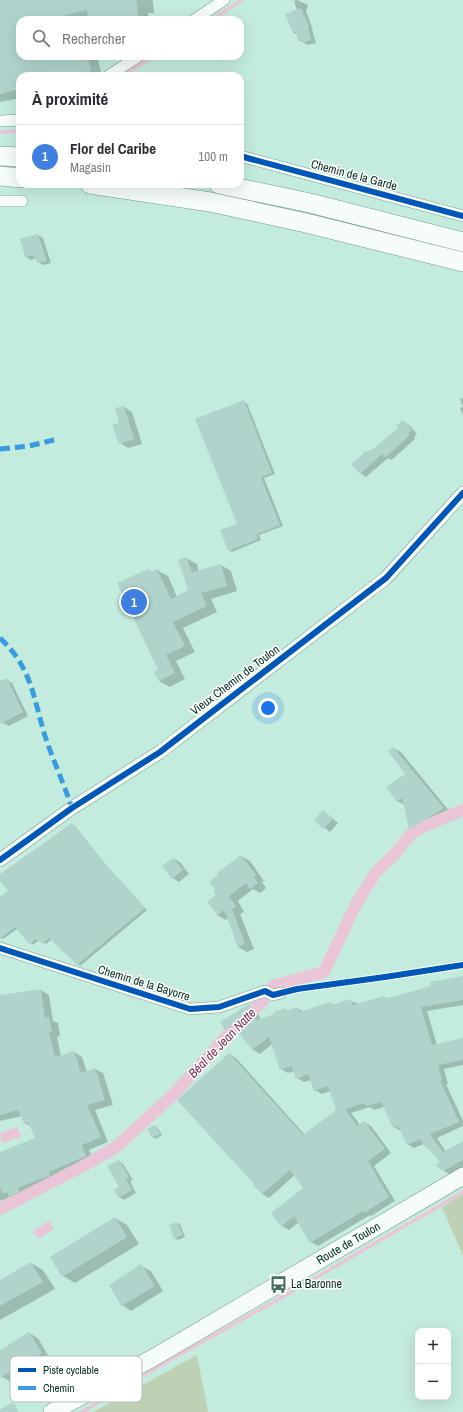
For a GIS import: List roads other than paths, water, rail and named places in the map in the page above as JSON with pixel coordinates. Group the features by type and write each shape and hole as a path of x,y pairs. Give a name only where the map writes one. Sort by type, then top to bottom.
{"highway":[{"path":"0,156 16,157"},
{"path":"0,176 16,178"},
{"path":"116,188 224,205 306,222 463,262"},
{"path":"238,188 310,203 463,242"}],"main road":[{"name":"Route de Toulon","path":"142,1364 463,1176"},
{"name":"Route de Toulon","path":"142,1365 151,1359"},
{"name":"Route de Toulon","path":"52,1412 71,1402"},
{"name":"Route de Toulon","path":"70,1412 85,1402"}],"street":[{"path":"200,16 224,0"},
{"path":"114,72 133,60"},
{"path":"0,121 16,120"},
{"name":"Chemin de la Garde","path":"244,157 463,216"},
{"path":"0,201 22,201"},
{"name":"Vieux Chemin de Toulon","path":"0,860 72,808 160,752 386,578 463,493"},
{"name":"Chemin de la Bayorre","path":"0,948 190,1009 219,1007 265,991 273,993"}],"waterway":[{"path":"217,16 242,0"},
{"path":"128,72 148,60"},
{"path":"0,132 16,131"},
{"name":"Béal de Jean Natte","path":"0,1209 85,1165 116,1147 173,1095 234,1028 263,1001 273,986 324,972 355,906 376,872 393,856 412,833 463,810"},
{"path":"305,1284 463,1192"},
{"path":"142,1376 293,1291"},
{"path":"82,1412 99,1402"}],"place":[{"name":"Flor del Caribe","path":"134,602"},
{"name":"La Baronne","path":"278,1284"}]}
